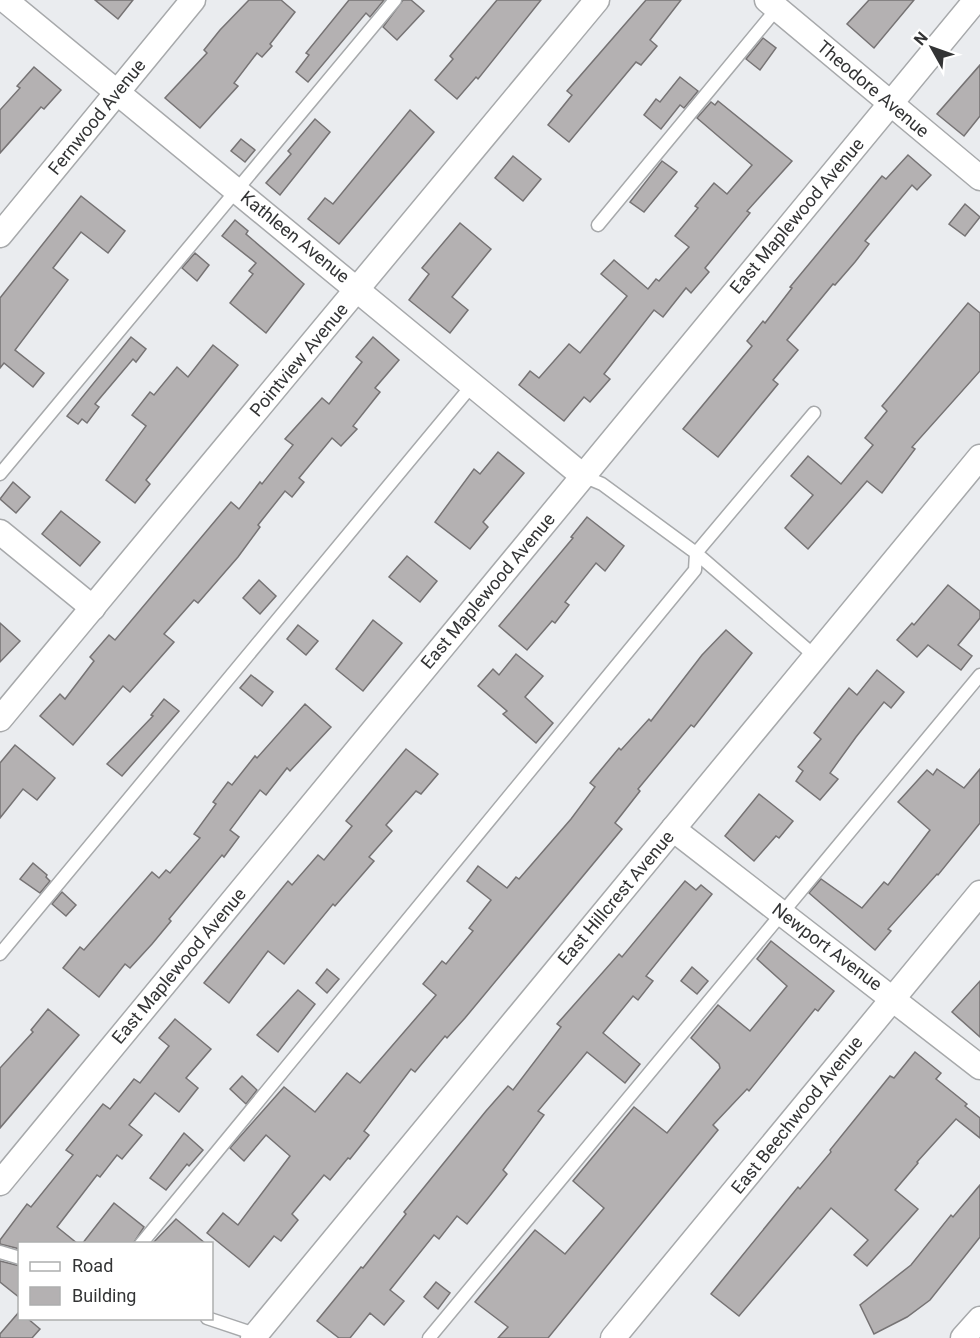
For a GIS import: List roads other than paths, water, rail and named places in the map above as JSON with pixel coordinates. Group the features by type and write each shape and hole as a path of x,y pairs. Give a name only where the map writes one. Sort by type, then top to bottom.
{"street":[{"name":"Kathleen Avenue","path":"5,0 359,289 583,476"},
{"name":"Fernwood Avenue","path":"0,235 193,0"},
{"name":"Pointview Avenue","path":"0,719 597,0"},
{"name":"East Maplewood Avenue","path":"0,1183 976,0"},
{"name":"Theodore Avenue","path":"776,3 890,104 980,178"},
{"name":"East Hillcrest Avenue","path":"259,1337 673,829 980,458"},
{"path":"0,531 93,608"},
{"name":"Newport Avenue","path":"673,829 980,1067"},
{"name":"East Beechwood Avenue","path":"613,1338 980,893"},
{"path":"963,1338 980,1319"}],"lane":[{"path":"0,474 395,0"},
{"path":"598,225 776,3"},
{"path":"0,954 473,384"},
{"path":"143,1242 695,570 696,554 814,413"},
{"path":"583,476 602,484 696,554 816,657"},
{"path":"429,1338 980,675"},
{"path":"0,1252 18,1257"},
{"path":"212,1320 259,1337"}]}
